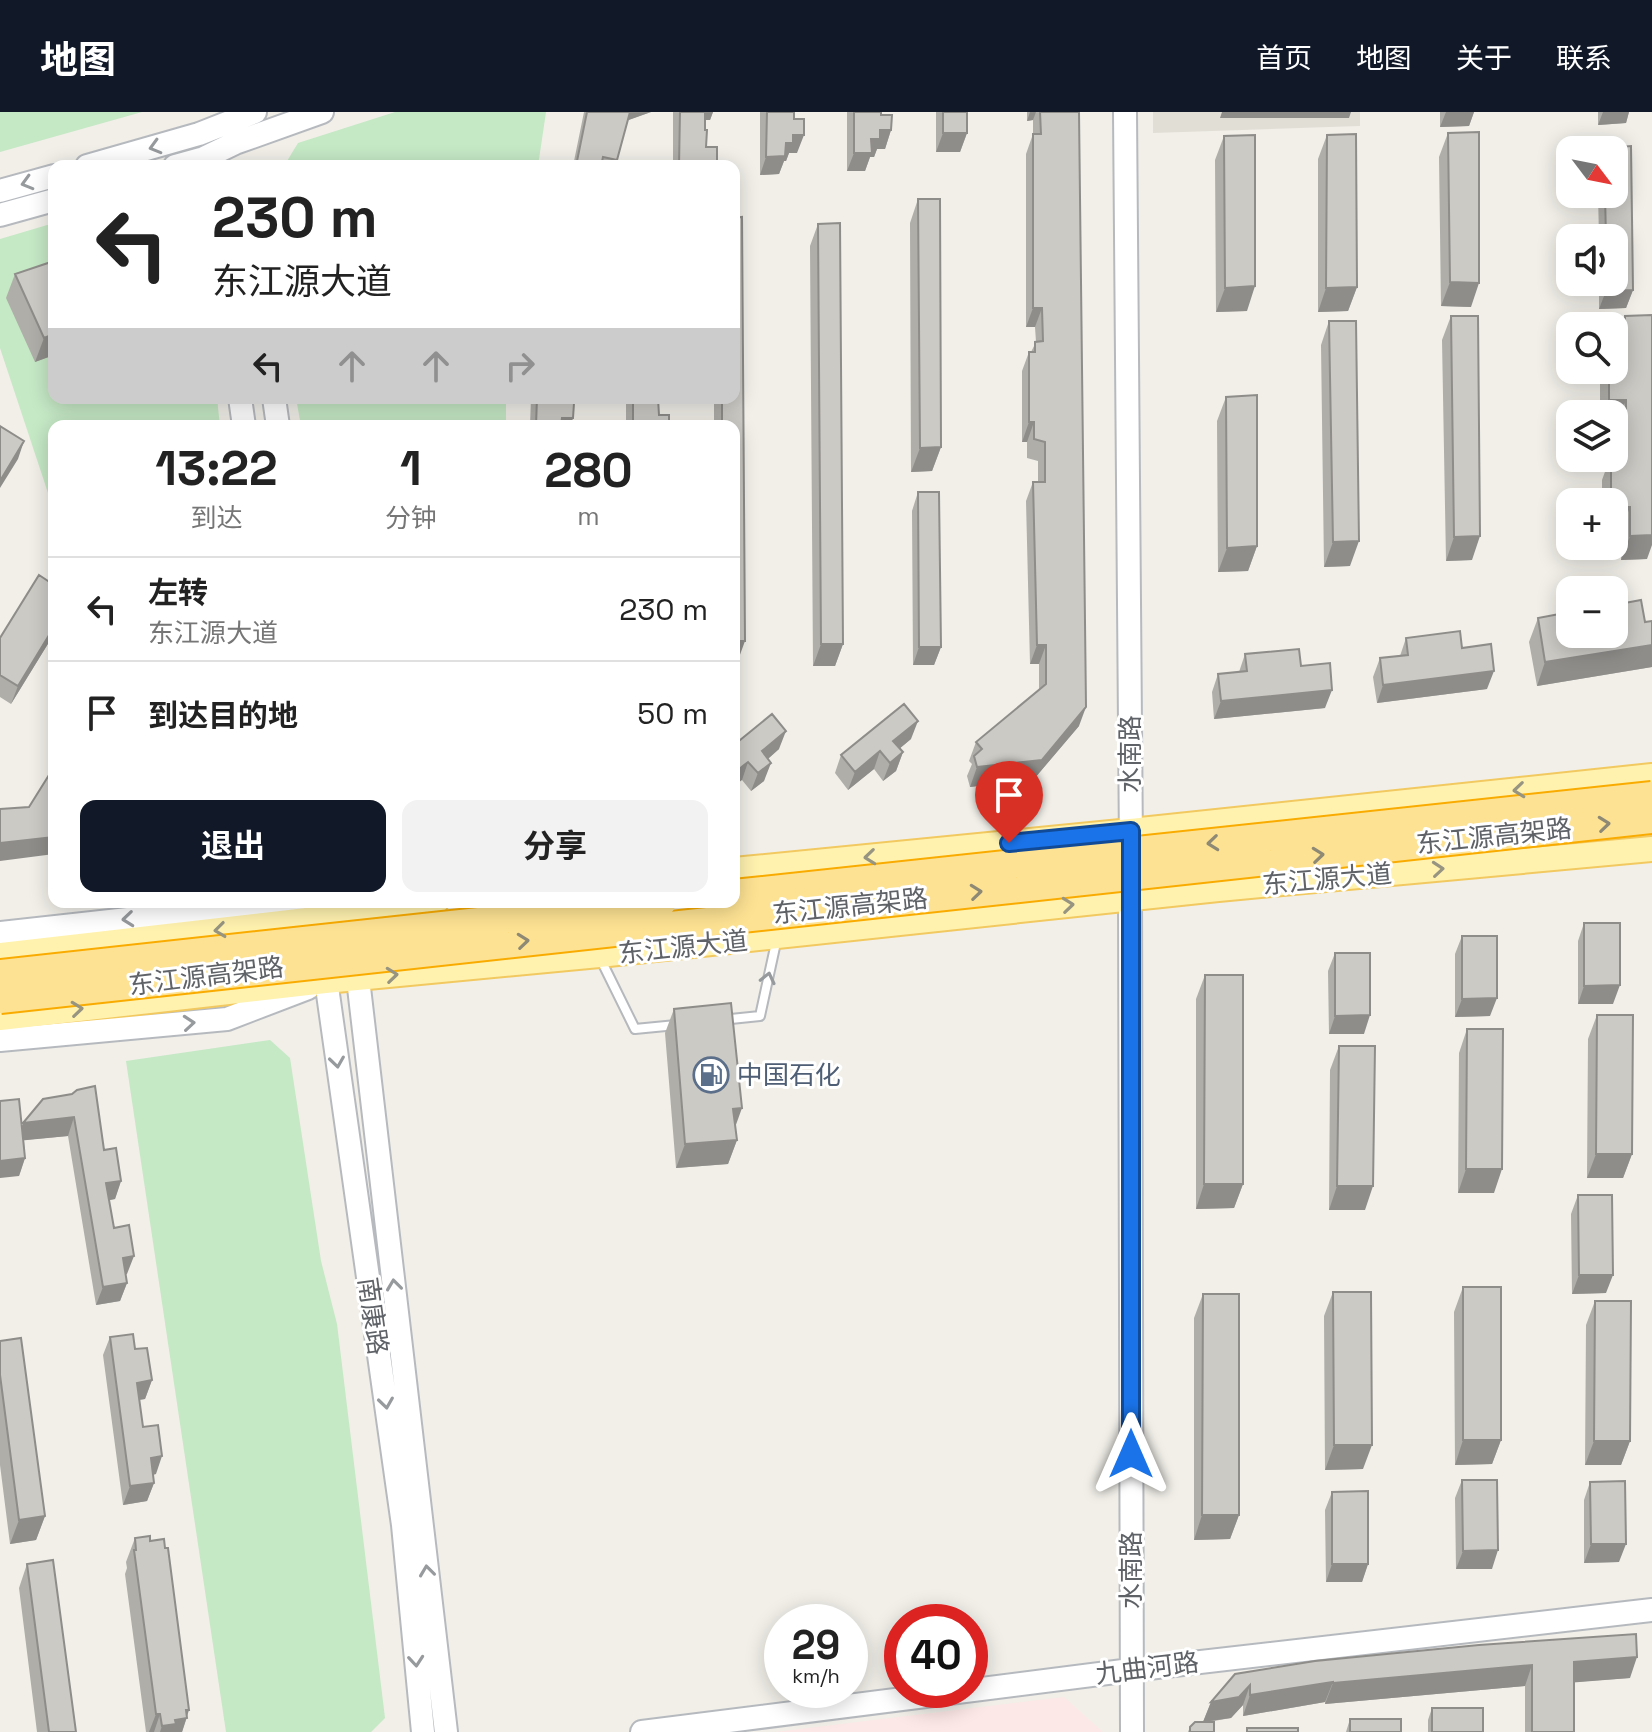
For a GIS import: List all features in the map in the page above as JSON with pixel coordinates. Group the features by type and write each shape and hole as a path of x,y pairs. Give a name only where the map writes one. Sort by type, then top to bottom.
{"highway":[{"name":"东江源高架路","path":"740,893 1652,796"},
{"name":"东江源高架路","path":"0,999 1652,819"},
{"name":"东江源高架路","path":"0,974 607,908"}],"main road":[{"path":"740,869 1652,776"},
{"name":"东江源大道","path":"0,1018 325,981 1130,898 1652,849"},
{"path":"0,955 316,910 350,908"}],"street":[{"path":"207,160 255,112"},
{"path":"108,160 199,134 233,131 322,112"},
{"name":"水南路","path":"1125,112 1131,831 1132,1732"},
{"path":"233,131 237,160"},
{"path":"199,134 205,160"},
{"path":"0,191 48,178"},
{"path":"0,215 48,202"},
{"path":"0,933 228,908 316,910"},
{"name":"南康路","path":"350,908 446,1732"},
{"name":"南康路","path":"316,910 403,1525 423,1732"},
{"path":"0,1040 227,1019 325,981"},
{"name":"九曲河路","path":"642,1732 1131,1670 1652,1610"}],"lane":[{"path":"713,1021 760,1016 777,936"},
{"path":"599,955 635,1029 682,1024"}],"shaded area":[{"path":"1153,112 1360,112 1360,126 1153,133"},
{"path":"1064,1697 1103,1732 775,1732"}],"green space":[{"path":"0,112 142,112 0,152"},
{"path":"395,112 546,112 539,160 288,160 298,143"},
{"path":"48,225 48,404 218,404 219,420 48,420 48,493 0,348 0,239"},
{"path":"297,404 506,404 506,420 300,420"},
{"path":"270,1040 290,1058 321,1261 337,1324 385,1718 371,1732 226,1732 126,1061"}],"building":[{"path":"587,112 630,112 617,160 603,157 602,160 577,160"},
{"path":"680,112 705,112 706,147 717,147 717,160 679,160"},
{"path":"767,112 794,112 794,119 804,119 804,135 793,135 793,143 786,143 785,156 766,157"},
{"path":"854,112 892,115 891,130 880,130 880,139 871,139 872,153 854,153"},
{"path":"943,112 967,112 967,133 943,133"},
{"path":"1040,112 1079,112 1086,707 1042,760 977,767 974,756 982,749 976,742 1046,684 1046,645 1037,645 1033,482 1045,482 1045,442 1034,439 1034,422 1029,422 1029,352 1035,352 1035,342 1043,341 1042,308 1033,308 1033,134 1041,134"},
{"path":"1479,132 1479,283 1450,282 1448,133"},
{"path":"1356,134 1357,287 1326,288 1327,135"},
{"path":"1255,135 1255,286 1225,288 1224,136"},
{"path":"1628,146 1631,146 1633,290 1628,290 1628,224 1606,224 1605,208 1628,208"},
{"path":"918,199 940,199 941,447 920,448"},
{"path":"740,217 745,641 740,641 740,420 722,420 722,404 740,404"},
{"path":"840,223 843,644 821,644 818,224"},
{"path":"48,263 48,336 44,338 15,274"},
{"path":"1652,315 1652,535 1630,536 1628,488 1611,488 1611,472 1628,472 1628,400 1609,400 1609,384 1628,384 1628,316"},
{"path":"1451,316 1478,316 1480,536 1454,537"},
{"path":"1329,321 1356,321 1359,541 1333,542"},
{"path":"1257,395 1257,546 1227,548 1226,397"},
{"path":"537,404 574,404 573,418 536,420"},
{"path":"633,404 658,404 659,415 669,415 669,420 633,420"},
{"path":"0,426 24,441 0,481"},
{"path":"918,492 939,492 941,647 919,647"},
{"path":"39,575 48,581 48,637 18,686 0,675 0,638"},
{"path":"1641,600 1645,622 1652,621 1652,645 1545,662 1538,618 1556,615 1556,648 1628,648 1628,602"},
{"path":"1460,631 1462,648 1491,644 1494,671 1383,685 1380,658 1408,655 1406,638"},
{"path":"1299,649 1301,666 1330,663 1332,690 1221,701 1218,674 1247,671 1245,654"},
{"path":"904,704 918,721 893,741 903,752 890,763 880,751 855,772 841,755"},
{"path":"772,714 786,731 762,751 771,763 758,773 748,762 740,768 740,740"},
{"path":"48,777 48,838 0,843 0,809 29,807"},
{"path":"1584,923 1620,923 1620,985 1584,986"},
{"path":"1462,936 1497,936 1497,998 1462,999"},
{"path":"1335,953 1370,953 1370,1015 1335,1016"},
{"path":"1205,975 1243,975 1243,1184 1204,1184"},
{"path":"731,1003 742,1108 733,1109 737,1140 685,1144 674,1009"},
{"path":"1597,1015 1633,1015 1632,1154 1596,1154"},
{"path":"1467,1029 1503,1029 1502,1169 1466,1169"},
{"path":"1339,1046 1375,1046 1373,1186 1337,1186"},
{"path":"95,1086 104,1150 116,1148 121,1181 106,1183 114,1228 129,1225 134,1256 123,1258 127,1283 103,1287 74,1117 23,1123 43,1099"},
{"path":"19,1099 25,1158 0,1161 0,1101"},
{"path":"1578,1195 1612,1195 1613,1275 1579,1275"},
{"path":"1463,1287 1501,1287 1501,1440 1463,1440"},
{"path":"1333,1292 1371,1292 1372,1445 1334,1445"},
{"path":"1203,1294 1239,1294 1239,1515 1202,1515"},
{"path":"1595,1301 1631,1301 1630,1441 1594,1441"},
{"path":"133,1334 135,1349 147,1348 152,1380 137,1383 143,1427 158,1425 162,1456 151,1458 154,1483 130,1486 110,1337"},
{"path":"21,1338 45,1516 19,1520 0,1375 0,1341"},
{"path":"1462,1480 1497,1480 1498,1550 1463,1551"},
{"path":"1625,1481 1626,1544 1591,1544 1590,1482"},
{"path":"1368,1491 1368,1564 1332,1564 1332,1492"},
{"path":"150,1536 150,1541 164,1539 165,1548 168,1548 189,1710 186,1710 187,1718 162,1726 160,1714 156,1714 134,1550 135,1538"},
{"path":"53,1560 76,1732 49,1732 27,1564"},
{"path":"1636,1634 1637,1657 1574,1662 1574,1732 1532,1732 1532,1665 1333,1682 1250,1695 1250,1685 1239,1697 1211,1702 1235,1674 1315,1661"},
{"path":"1432,1708 1483,1708 1483,1732 1432,1732"},
{"path":"1350,1719 1401,1719 1401,1732 1350,1732"},
{"path":"1195,1722 1214,1722 1214,1732 1190,1732"},
{"path":"1247,1728 1298,1728 1298,1732 1247,1732"}],"place":[{"name":"中国石化","path":"711,1075"}],"route":[{"path":"1009,843 1131,831 1131,1454"}]}
